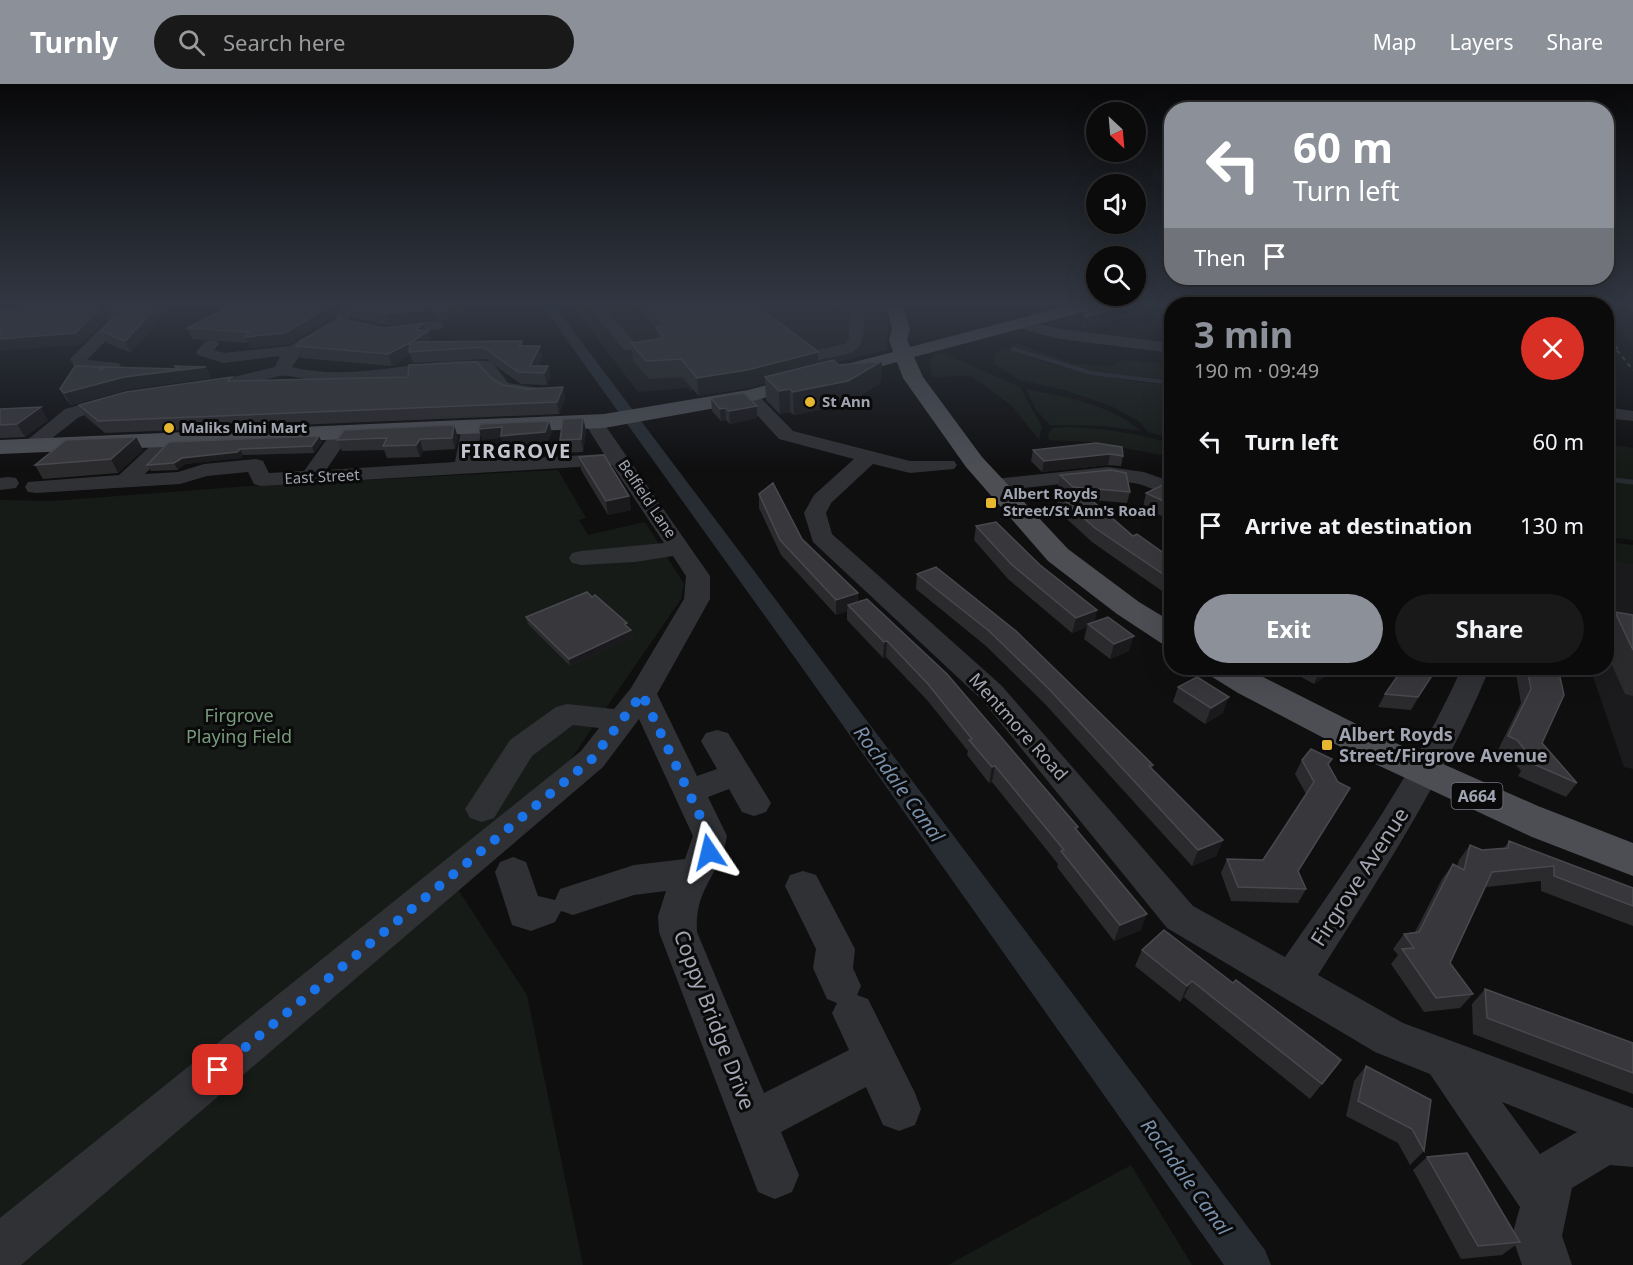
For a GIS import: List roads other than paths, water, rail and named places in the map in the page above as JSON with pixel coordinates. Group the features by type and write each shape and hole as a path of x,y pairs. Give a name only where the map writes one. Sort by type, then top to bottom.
{"main road":[{"path":"0,447 599,422 749,396 849,368 867,359"},
{"path":"908,359 913,378 994,485 1058,555 1128,608 1164,631"},
{"path":"849,368 889,368 913,378"},
{"name":"A664","path":"1234,675 1314,720 1427,773 1551,828 1633,860"}],"street":[{"path":"78,359 83,367 113,367"},
{"path":"283,370 285,359"},
{"path":"186,387 225,384 283,370 307,379 342,381 462,362 486,366 502,387"},
{"path":"482,394 502,387 526,392 549,392"},
{"path":"30,446 72,413 141,394"},
{"path":"749,396 786,435 910,467 946,465"},
{"path":"1614,413 1631,416"},
{"name":"Belfield Lane","path":"599,422 620,458 689,562"},
{"path":"464,469 472,426"},
{"path":"310,478 342,432"},
{"path":"123,483 167,441"},
{"name":"Mentmore Road","path":"869,456 822,500 815,513 821,537 992,693 1180,916 1390,1038 1633,1131"},
{"name":"East Street","path":"36,487 180,478 204,470 240,465 256,465 261,480 620,458"},
{"path":"994,485 1108,473 1144,478 1164,487"},
{"path":"0,1250 592,759 632,707 697,599 689,562 635,555 580,558"},
{"name":"Firgrove Avenue","path":"1292,980 1427,773 1456,717 1473,675"},
{"path":"482,809 522,748 567,714 632,707"},
{"name":"Coppy Bridge Drive","path":"632,707 688,792 710,837 709,852 678,902 675,915 678,932 775,1175"},
{"path":"717,741 754,802"},
{"path":"688,792 737,774"},
{"path":"513,872 525,914 531,915 634,880 694,873"},
{"path":"803,886 836,949 833,968 874,1060 899,1109"},
{"path":"1445,1059 1545,1202"},
{"path":"754,1122 874,1060"},
{"path":"1547,1265 1537,1236 1552,1174 1605,1141 1633,1144"}],"waterway":[{"name":"Rochdale Canal","path":"588,359 1250,1265"},
{"path":"1046,359 1091,373 1164,382"},
{"path":"1614,480 1633,482"}],"railway":[{"path":"1624,359 1633,370"}],"place":[{"name":"St Ann","path":"810,402"},
{"name":"Maliks Mini Mart","path":"169,428"},
{"name":"Albert Royds Street/St Ann's Road","path":"991,503"},
{"name":"Albert Royds Street/Firgrove Avenue","path":"1327,745"}],"district":[{"name":"FIRGROVE","path":"516,451"}],"park label":[{"name":"Firgrove Playing Field","path":"239,726"}]}
